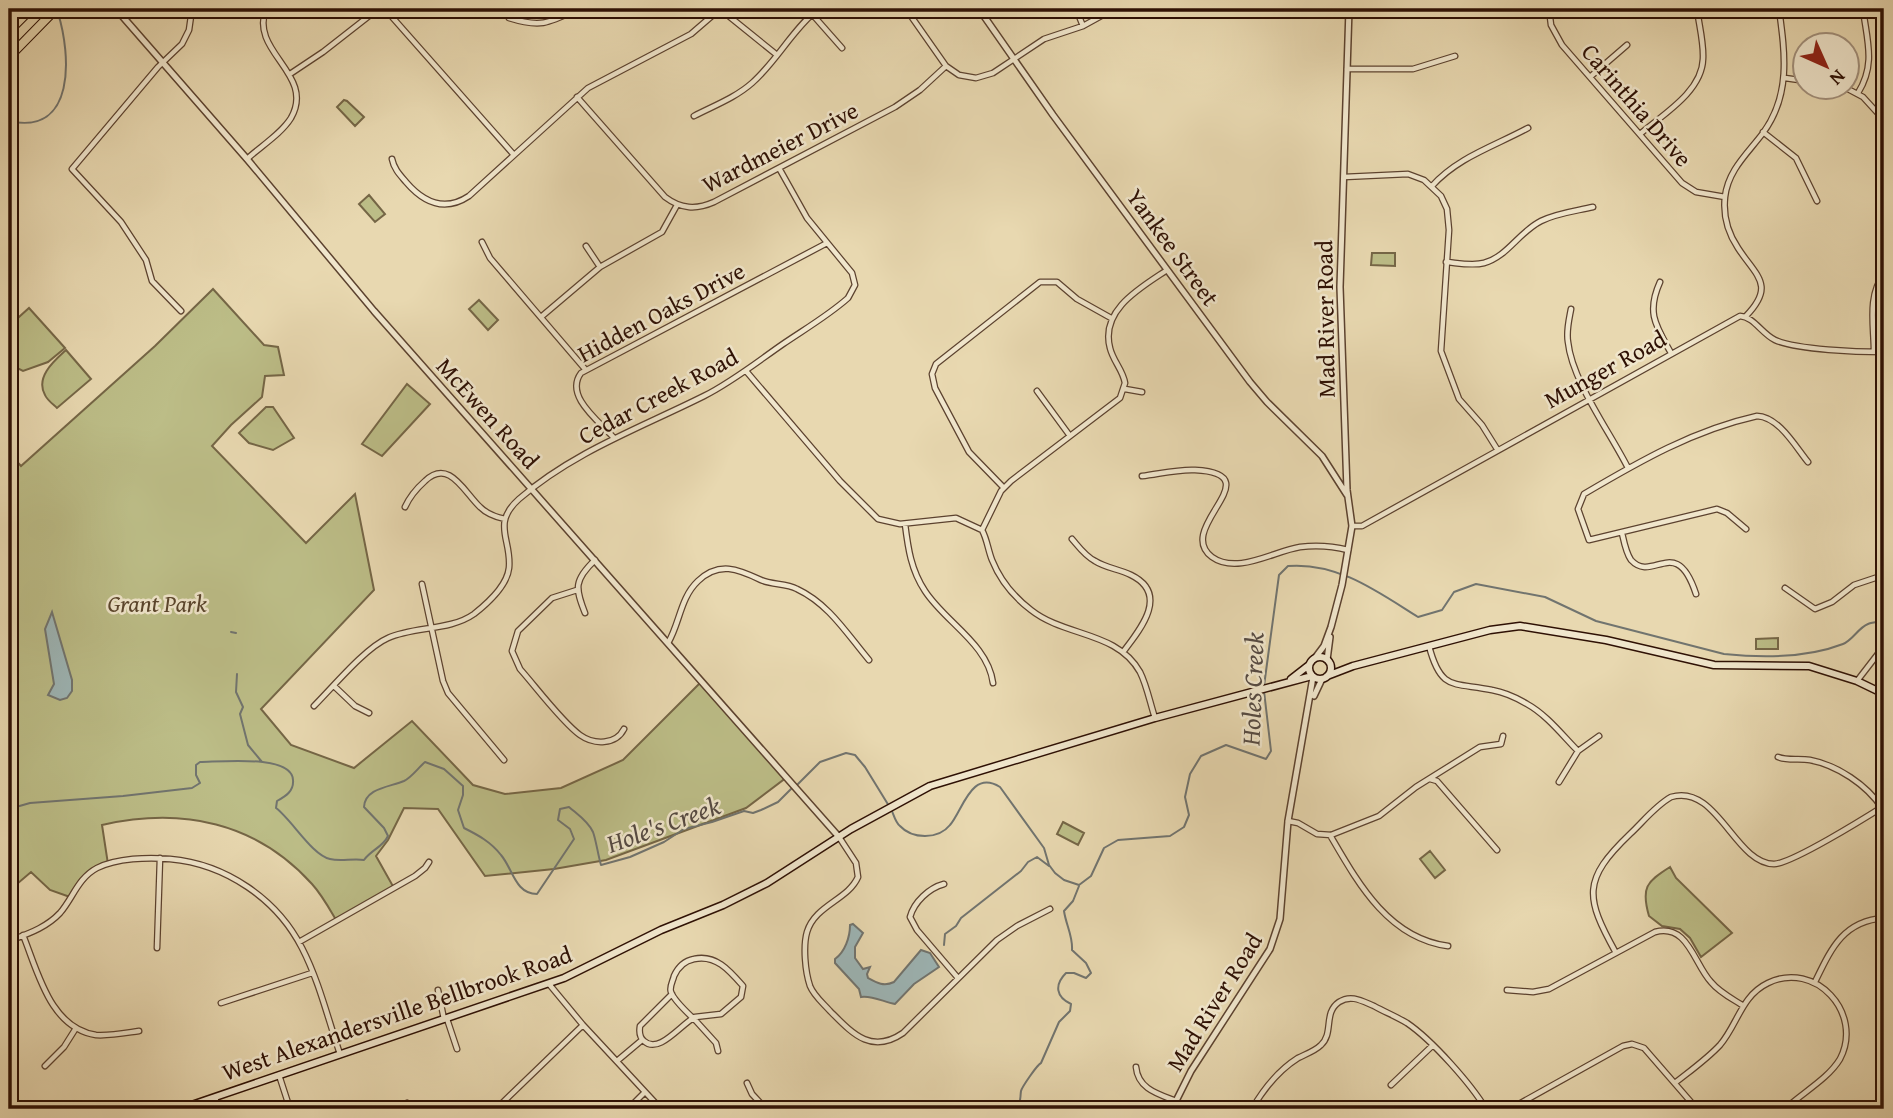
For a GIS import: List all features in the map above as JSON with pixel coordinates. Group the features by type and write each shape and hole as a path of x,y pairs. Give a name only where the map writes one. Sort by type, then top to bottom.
{"highway":[{"path":"9,31 31,9"},
{"path":"9,57 56,9"}],"main road":[{"path":"1324,678 1353,666 1504,627 1531,627 1617,642 1704,664 1809,666 1857,681 1884,694"},
{"path":"1315,658 1322,657 1353,666"},
{"name":"West Alexandersville Bellbrook Road","path":"1282,683 1299,674 1315,658"},
{"path":"1324,678 1330,672 1329,661"},
{"path":"1308,665 1312,676"},
{"name":"West Alexandersville Bellbrook Road","path":"180,1109 549,984 767,883 879,813 940,782 1250,691 1312,676 1324,678"}],"street":[{"name":"McEwen Road","path":"116,9 247,159 374,311 839,837"},
{"path":"181,311 152,281 146,260 121,222 72,169 187,36 192,9"},
{"path":"247,159 291,117 297,97 290,75 265,39 262,22 266,9"},
{"path":"290,75 378,9"},
{"path":"385,9 513,155"},
{"path":"509,18 539,25 552,22 578,9"},
{"path":"392,159 398,172 420,197 436,204 448,205 469,196 577,97 600,81 691,34 720,9 776,55"},
{"path":"694,116 744,89 759,76 818,9"},
{"path":"906,9 946,66 959,75 975,78 993,73 1048,37 1083,26 1114,9"},
{"name":"Yankee Street","path":"979,9 1257,391 1322,456 1348,497"},
{"path":"1076,9 1083,26"},
{"name":"Mad River Road","path":"1315,658 1324,646 1331,627 1346,569 1352,526 1348,497 1340,319 1349,9"},
{"name":"Carinthia Drive","path":"1549,9 1551,25 1557,38 1686,187 1703,194 1725,197"},
{"path":"1640,134 1689,91 1700,72 1703,52 1697,9"},
{"path":"1779,9 1785,78 1777,107 1763,132 1736,166 1725,197 1727,222 1732,238 1761,280 1759,300 1746,316 1769,337 1781,343 1884,352"},
{"path":"1862,86 1870,61 1863,9"},
{"path":"811,14 842,48"},
{"path":"1590,77 1627,45"},
{"path":"1347,69 1413,69 1455,56"},
{"name":"Wardmeier Drive","path":"577,97 665,197 677,205 694,208 706,205 895,107 920,90 946,66"},
{"path":"1785,78 1792,79"},
{"path":"1862,97 1884,120"},
{"path":"1432,186 1450,167 1528,128"},
{"path":"1763,132 1796,158 1817,201"},
{"name":"Cedar Creek Road","path":"505,519 515,503 583,454 705,396 746,370 852,293 855,281 852,273 807,219 779,168"},
{"path":"1344,177 1408,174 1432,186 1444,202 1448,217 1440,346 1442,356 1459,399 1482,425 1497,449"},
{"path":"541,317 600,267 662,232 677,205"},
{"path":"1446,262 1486,262 1499,256 1521,234 1540,221 1593,207"},
{"path":"482,242 490,258 585,369"},
{"name":"Hidden Oaks Drive","path":"614,438 577,395 576,382 585,369 827,243"},
{"path":"586,246 600,267"},
{"path":"982,530 1004,488 1117,402 1125,388 1125,379 1110,348 1108,334 1111,318 1124,302 1167,270"},
{"path":"1874,352 1874,296 1884,274"},
{"path":"1004,488 969,452 934,388 932,374 936,364 1001,310 1040,282 1057,282 1077,299 1111,318"},
{"path":"1660,282 1654,295 1653,316 1671,353"},
{"path":"1571,309 1568,344 1573,364 1628,468"},
{"name":"Munger Road","path":"1352,526 1368,523 1738,316 1746,316"},
{"path":"746,370 863,507 882,521 905,524 956,518 982,530 999,574 1011,591 1031,610 1059,627 1098,639 1123,652 1140,674 1155,718"},
{"path":"1125,388 1142,391"},
{"path":"1037,391 1070,436"},
{"path":"1746,529 1727,513 1717,509 1589,540 1578,509 1584,494 1628,468 1692,435 1757,415 1773,421 1808,462"},
{"path":"1142,476 1196,470 1221,477 1226,484 1225,495 1203,530 1201,540 1206,552 1218,560 1244,562 1312,546 1349,550"},
{"path":"314,706 380,642 394,635 468,617 502,586 509,568 503,533 505,519 484,510 453,477 442,473 430,476 415,490 405,507"},
{"path":"905,524 908,549 917,577 930,599 978,651 993,682"},
{"path":"1622,533 1627,553 1634,562 1646,567 1665,563 1678,564 1688,572 1696,594"},
{"path":"1072,539 1091,559 1129,574 1145,588 1150,603 1147,621 1123,652"},
{"path":"585,613 576,590 582,573 595,561"},
{"path":"668,643 690,589 710,571 728,568 739,569 764,582 786,585 808,595 827,610 869,660"},
{"path":"1785,588 1815,609 1827,605 1854,585 1884,575"},
{"path":"422,584 448,693 504,760"},
{"path":"576,590 552,598 521,627 513,641 514,657 520,668 581,736 596,742 610,741 616,740 624,729"},
{"name":"Mad River Road","path":"1329,661 1331,627"},
{"path":"1429,646 1436,667 1449,681 1463,687 1492,690 1524,702 1578,751"},
{"path":"1857,681 1884,646"},
{"name":"Mad River Road","path":"1172,1109 1191,1071 1274,942 1282,911 1288,821 1310,705 1312,676"},
{"name":"Mad River Road","path":"1310,705 1324,678"},
{"path":"334,686 355,706 369,713"},
{"path":"1288,821 1298,822 1317,834 1330,835 1380,816 1430,779 1484,745 1498,746 1504,741 1503,736"},
{"path":"1559,782 1578,751 1599,736"},
{"path":"1616,953 1595,911 1593,893 1596,877 1607,857 1671,797 1684,795 1698,799 1757,859 1771,864 1791,859 1883,807 1870,791 1832,768 1807,760 1784,760 1778,757"},
{"path":"1430,779 1437,781 1497,850"},
{"path":"1330,835 1356,880 1403,931 1427,943 1448,946"},
{"path":"839,837 856,863 858,877 852,887 815,917 807,932 808,978 817,997 856,1036 866,1041 880,1042 903,1032 1009,931 1050,909"},
{"path":"157,948 160,858"},
{"path":"9,941 53,919 63,909 79,883 95,869 108,864 160,858 203,865 238,881 274,909 299,942 340,1054"},
{"path":"299,942 415,876 429,862"},
{"path":"944,884 932,889 917,904 911,917 916,930 958,978"},
{"path":"1815,982 1832,948 1842,936 1870,919 1884,918"},
{"path":"1507,990 1536,992 1549,989 1656,932 1673,932 1685,940 1712,984 1742,1005"},
{"path":"23,935 52,1004 61,1016 76,1028 104,1035 139,1031"},
{"path":"672,994 641,1023 639,1032 642,1040 651,1045 660,1044 693,1018 721,1014 741,997 743,986 721,964 701,958 686,961 678,968 670,988 672,994 693,1018 716,1043 718,1051"},
{"path":"221,1003 312,973"},
{"path":"1675,1083 1720,1045 1742,1005 1759,988 1777,979 1801,978 1815,982 1828,991 1842,1010 1847,1037 1839,1060 1832,1069 1785,1109"},
{"path":"549,984 661,1109"},
{"path":"438,990 457,1049"},
{"path":"1252,1109 1285,1068 1323,1043 1332,1009 1339,1002 1354,998 1405,1022 1469,1085 1486,1109"},
{"path":"496,1109 583,1025"},
{"path":"45,1066 64,1047 76,1028"},
{"path":"617,1061 642,1040"},
{"path":"1510,1109 1623,1046 1632,1044 1644,1048 1697,1109"},
{"path":"1391,1085 1432,1046"},
{"path":"1136,1067 1144,1086 1176,1101"},
{"path":"279,1075 290,1109"},
{"path":"747,1083 751,1094 762,1108"},
{"path":"628,1109 646,1092"},
{"path":"215,1098 219,1109"},
{"path":"398,1109 407,1103"}],"green space":[{"path":"344,100 364,117 355,126 337,107"},
{"path":"369,195 385,214 375,222 359,204"},
{"path":"1372,253 1395,253 1395,266 1371,265"},
{"name":"Grant Park","path":"213,289 264,345 278,347 284,375 265,376 262,397 212,446 306,543 355,494 374,590 261,709 291,745 354,768 412,721 473,785 505,794 561,788 623,760 702,681 787,777 746,808 606,860 554,869 485,876 438,809 404,808 388,840 376,856 394,888 336,920 312,884 267,846 216,824 189,819 132,820 102,825 108,864 95,869 70,897 50,890 31,872 9,888 9,453 21,466 155,346"},
{"path":"479,300 498,320 488,330 469,309"},
{"path":"29,308 65,348 48,362 23,371 9,364 9,326"},
{"path":"66,350 91,379 57,408 46,397 42,382 47,370"},
{"path":"407,384 430,404 382,456 362,444"},
{"path":"266,407 273,407 294,438 273,450 249,443 239,433"},
{"path":"1778,638 1778,649 1756,649 1756,639"},
{"path":"1063,822 1084,833 1078,845 1057,834"},
{"path":"1430,851 1445,870 1435,878 1420,859"},
{"path":"1670,867 1676,878 1732,933 1701,957 1690,938 1680,929 1662,926 1649,916 1646,899 1648,887 1655,877"}],"water":[{"path":"52,612 72,680 72,691 67,698 60,700 48,695 54,684 45,629"},
{"path":"853,924 863,933 855,947 855,958 863,969 870,967 868,978 874,981 884,984 894,982 921,950 930,953 939,967 914,984 895,1004 861,997 859,989 835,963 846,944 850,925"}],"waterway":[{"name":"Hole's Creek","path":"9,121 31,122 47,116 57,104 64,88 66,70 58,13"},
{"name":"Holes Creek","path":"1264,686 1279,575 1288,566 1306,566 1341,574 1418,617 1442,610 1454,592 1476,584 1545,597 1596,621 1724,654 1769,656 1815,652 1843,644 1864,626 1884,621"},
{"path":"231,632 236,633"},
{"path":"237,674 236,692 243,707 240,714 248,745 262,762"},
{"name":"Holes Creek","path":"892,811 897,823 905,830 918,835 932,835 950,825 975,787 990,783 1000,787 1044,848 1049,865 1055,873 1064,880 1079,885 1091,876 1104,848 1118,840 1170,836 1184,827 1189,815 1185,797 1190,774 1201,756 1226,745 1266,759 1271,751 1264,691"},
{"name":"Hole's Creek","path":"797,785 820,762 846,753 855,755 889,806"},
{"name":"Hole's Creek","path":"9,809 30,803 192,788 200,783 196,775 196,765 200,762 268,763 281,766 289,772 293,780 291,790 277,801 276,808 309,844 330,859 364,860 388,836 364,807 365,801 373,792 407,779 425,762 444,769 463,786 458,810 464,828 493,846 519,885 524,890 537,894 574,839 570,829 558,820 560,809 569,807 588,824 594,835 601,865 630,857 664,842 684,829 744,811 753,813 761,810 778,802 792,788"},
{"path":"944,945 945,934 956,926 961,918 1021,871 1028,862 1037,857 1049,866"},
{"path":"1014,1109 1018,1108 1021,1091 1041,1063 1059,1022 1070,1011 1071,1004 1062,998 1058,990 1060,982 1066,973 1086,978 1091,973 1086,963 1072,950 1064,911 1073,901 1079,886"},
{"path":"971,1109 981,1103 1008,1109"}]}
